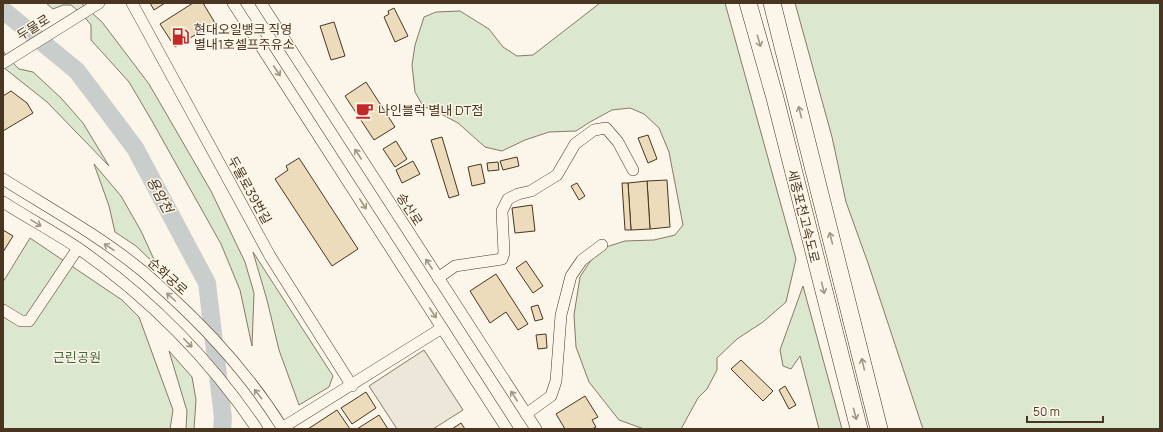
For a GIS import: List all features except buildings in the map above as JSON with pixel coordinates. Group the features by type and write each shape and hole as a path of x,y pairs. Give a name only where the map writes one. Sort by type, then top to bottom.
{"highway":[{"name":"세종포천고속도로","path":"748,3 775,98 859,429"},
{"name":"세종포천고속도로","path":"772,3 880,429"}],"street":[{"name":"두물로","path":"3,62 99,3"},
{"name":"두물로39번길","path":"132,3 270,256 352,386"},
{"path":"233,3 507,429"},
{"name":"송산로","path":"261,3 536,429"},
{"path":"438,278 455,266 502,259 504,253 502,211 508,199 518,194 531,191 557,175 575,144 594,130 606,128 618,142 633,170"},
{"name":"순화궁로","path":"3,179 90,233 141,270 191,315 228,356 261,396 282,428"},
{"path":"3,202 78,248 118,278 161,315 209,365 257,429"},
{"path":"526,414 551,396 556,381 561,315 571,276 582,260 602,245"},
{"path":"3,310 21,321 29,321 78,248"},
{"path":"282,428 352,386 442,328"}],"green space":[{"path":"46,3 81,3 102,22 149,84 211,191 245,262 254,293 252,346 240,290 221,244 129,82 91,40 91,25 83,15 71,5 63,5 53,9"},
{"path":"600,3 725,3 796,259 786,302 763,322 737,339 717,358 717,370 707,389 698,398 681,429 644,429 619,420 589,382 576,347 574,315 580,277 591,260 606,247 625,241 654,240 675,235 683,225 669,152 659,128 644,114 630,108 612,110 576,131 549,132 525,140 502,151 485,147 458,123 423,106 415,92 412,65 415,45 424,17 436,12 460,11 489,29 503,47 517,56 533,55"},
{"path":"795,3 1160,3 1160,429 923,429 868,263 846,202 832,137"},
{"path":"3,50 6,56 19,69 33,72 61,98 83,123 109,166 47,102 3,67"},
{"path":"94,164 121,196 141,231 157,266 136,246 115,232 109,206"},
{"name":"근린공원","path":"30,238 122,300 139,317 173,410 170,429 3,429 3,282"},
{"path":"253,252 333,376 329,387 299,405 279,350 267,300"},
{"path":"803,286 842,429 819,429 800,356 791,369 783,366 780,350"},
{"path":"169,351 192,377 196,400 194,429 186,429 187,411"}],"shaded area":[{"path":"424,350 463,410 433,429 397,429 369,386"}],"waterway":[{"name":"용암천","path":"3,10 77,71 135,148 207,283 223,418 222,429"}],"place":[{"name":"현대오일뱅크 직영 별내1호셀프주유소","path":"181,36"},
{"name":"나인블럭 별내 DT점","path":"365,110"}]}
